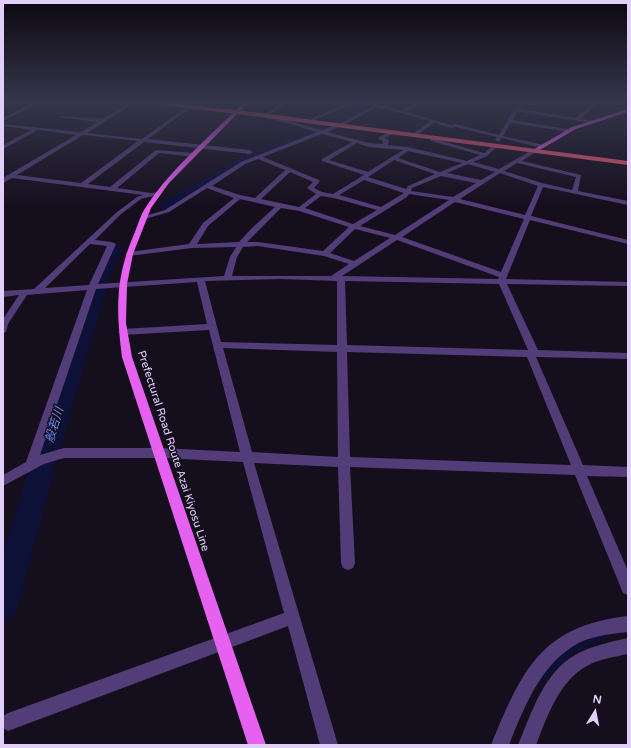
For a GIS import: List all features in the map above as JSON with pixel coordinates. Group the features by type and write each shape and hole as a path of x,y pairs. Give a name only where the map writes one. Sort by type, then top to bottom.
{"highway":[{"path":"431,137 538,148 628,162"},
{"path":"445,137 495,144"}],"main road":[{"name":"Prefectural Road Route Azai Kiyosu Line","path":"211,137 156,194 148,208 130,254 124,284 124,332 128,357 257,745"},
{"path":"538,148 558,137"}],"street":[{"path":"3,147 22,137"},
{"path":"3,181 77,137"},
{"path":"116,137 250,152"},
{"path":"83,185 147,137"},
{"path":"145,217 167,211 233,168 258,156 310,137"},
{"path":"339,137 369,146 385,146 408,149 447,157 500,171 541,185 628,203"},
{"path":"383,137 381,138 386,140 385,146"},
{"path":"431,137 434,140 485,155"},
{"path":"325,254 354,226 405,196 410,187 485,155 501,137 538,148"},
{"path":"356,142 324,160 406,192 455,200 628,242"},
{"path":"447,157 459,148"},
{"path":"337,278 481,182 538,148"},
{"path":"334,196 408,149"},
{"path":"112,188 158,151 194,155"},
{"path":"258,156 317,181 310,188 320,194 334,196 381,209"},
{"path":"394,158 441,174 481,182"},
{"path":"516,161 579,176 575,192"},
{"path":"256,200 289,170"},
{"path":"3,175 156,194"},
{"path":"541,185 503,279 628,588"},
{"path":"207,186 239,197 300,209 398,238 503,279"},
{"path":"37,291 119,213 139,198 156,194"},
{"path":"300,209 320,194"},
{"path":"192,246 201,229 239,197"},
{"path":"228,278 229,268 235,253 280,206"},
{"path":"32,463 93,286 112,244 89,242"},
{"path":"130,254 192,246 258,244 325,254 356,264"},
{"path":"3,294 93,286 228,278 503,279 628,284"},
{"path":"337,278 341,348 348,563"},
{"path":"200,279 247,457 329,745"},
{"path":"3,330 4,324 26,292"},
{"path":"124,332 212,327"},
{"path":"217,345 628,356"},
{"path":"3,481 32,463 56,454 161,453 344,462 628,472"},
{"path":"8,722 292,617"},
{"path":"500,745 527,686 547,658 566,642 572,639 608,626 628,624"},
{"path":"527,745 544,703 559,681 576,663 601,652 628,646"}],"waterway":[{"name":"般若川","path":"166,206 246,160 301,137"},
{"name":"般若川","path":"3,605 42,468 101,279 114,248"},
{"path":"538,682 569,652 607,634"}]}
